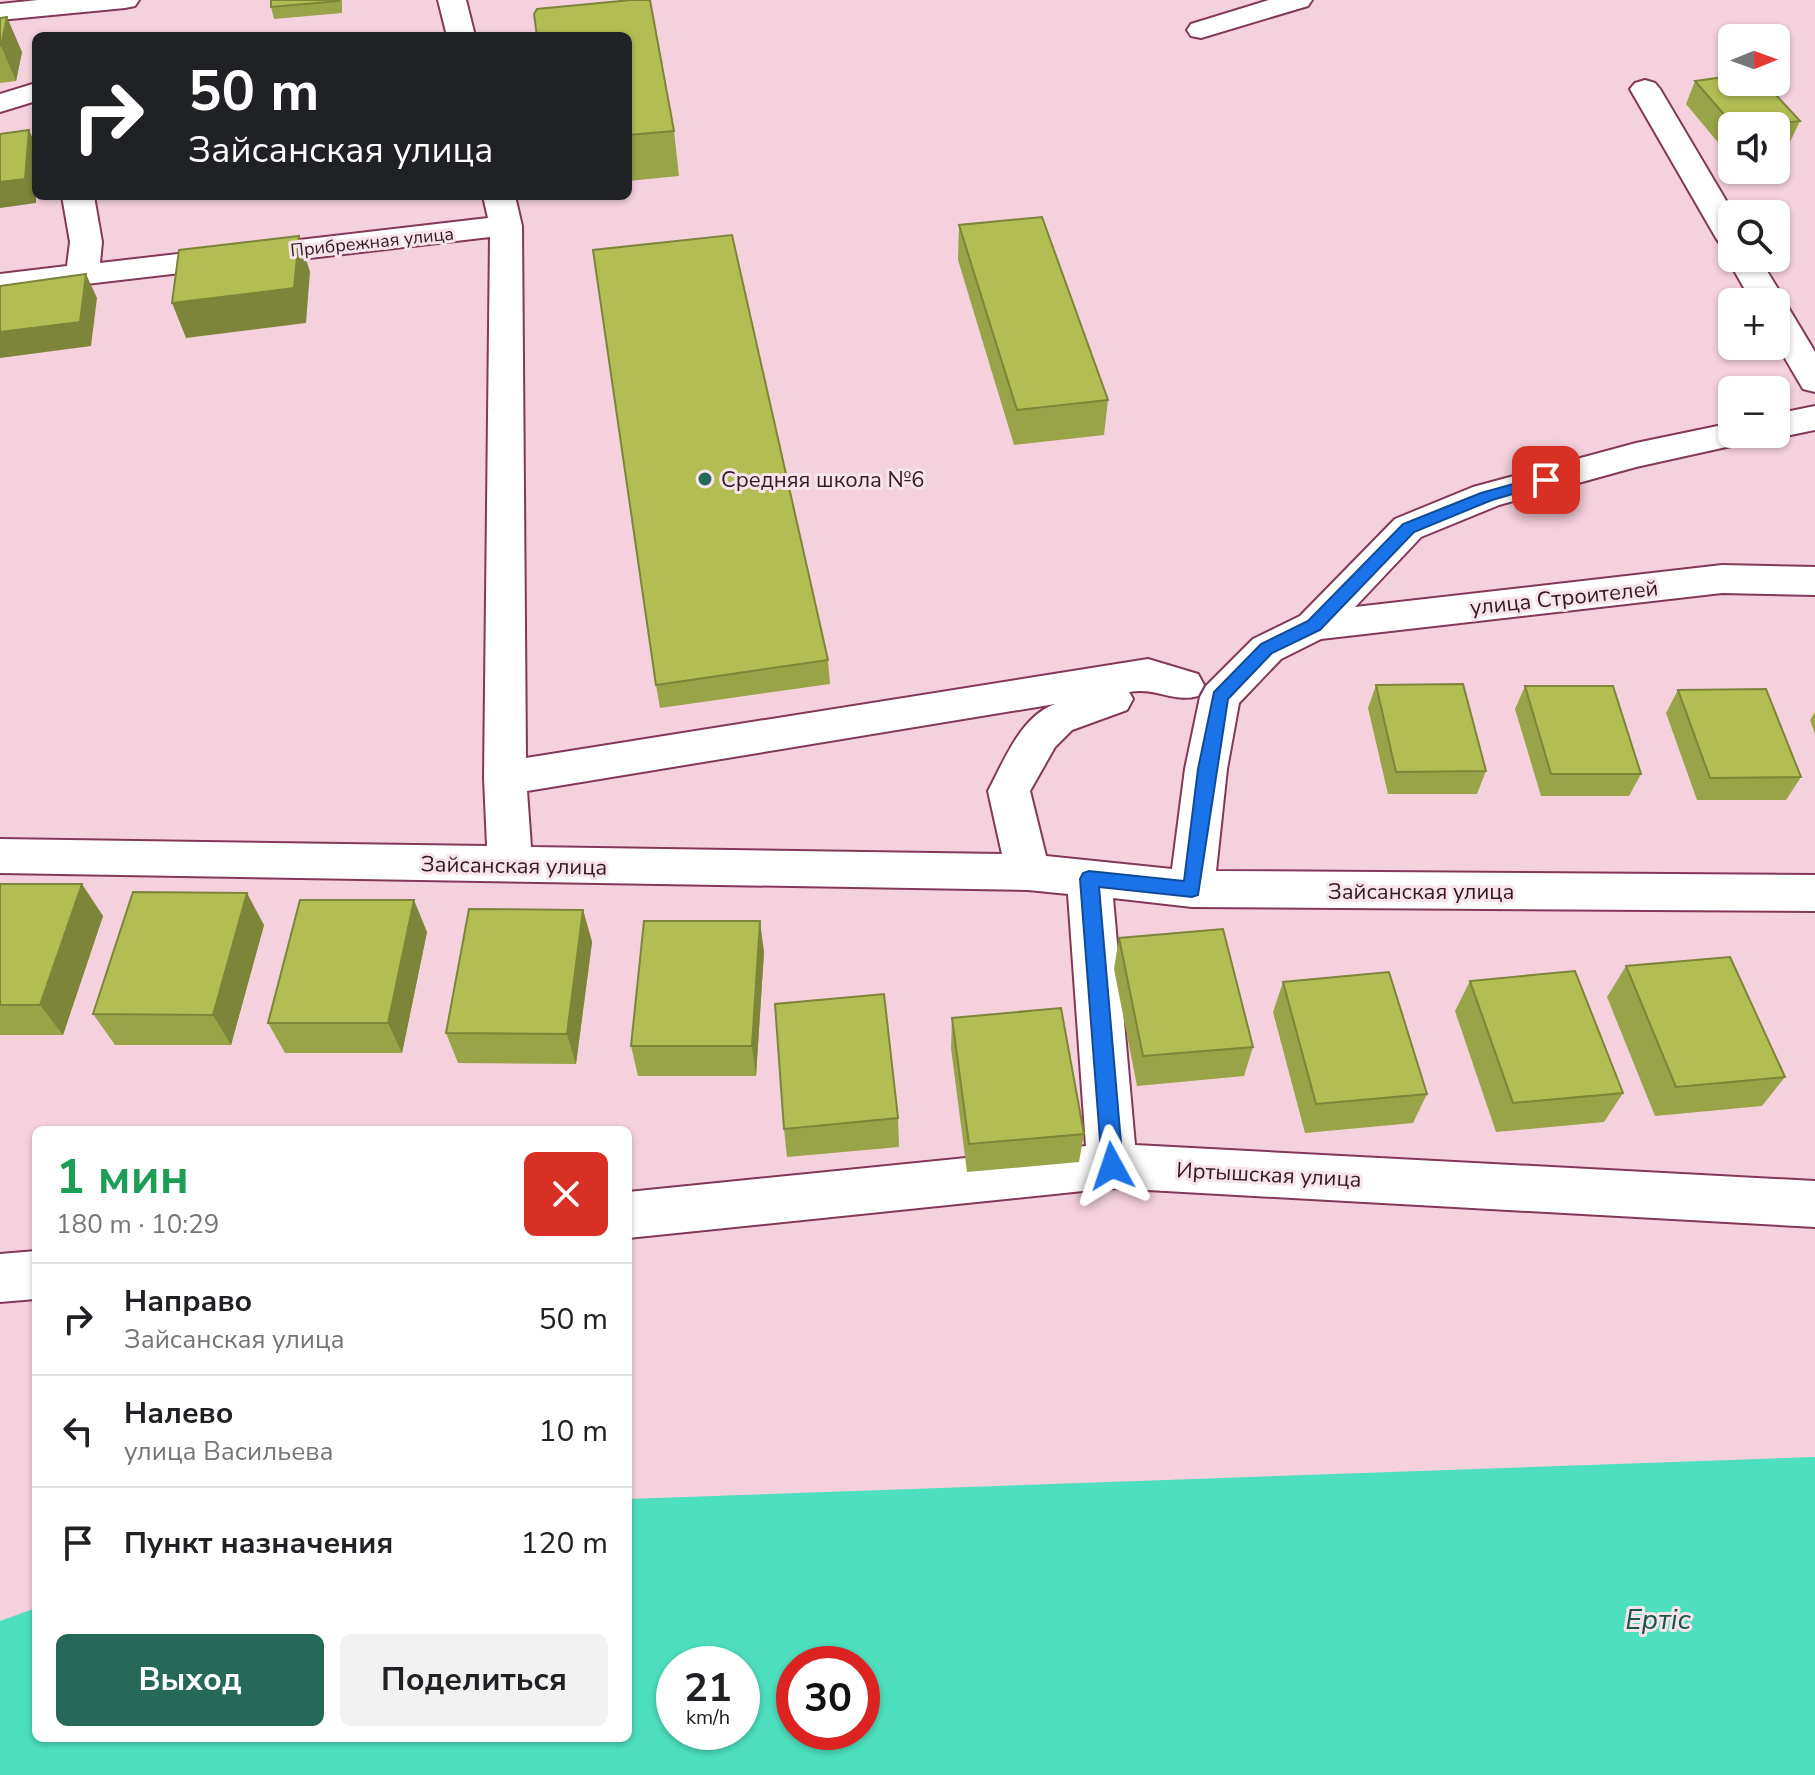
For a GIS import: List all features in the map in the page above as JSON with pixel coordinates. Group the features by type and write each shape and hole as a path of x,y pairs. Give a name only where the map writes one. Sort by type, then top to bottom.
{"street":[{"path":"0,12 125,0"},
{"path":"452,0 460,32"},
{"path":"1201,30 1298,0"},
{"path":"63,32 70,5"},
{"path":"1645,89 1718,214"},
{"path":"0,103 32,94"},
{"path":"79,200 86,242 82,274"},
{"path":"502,211 505,778 510,865"},
{"name":"Прибрежная улица","path":"0,284 502,211"},
{"path":"1790,338 1815,381"},
{"path":"1790,423 1815,418"},
{"path":"1028,872 1009,791 1040,736 1058,719 1150,686 1202,691 1267,649 1314,626 1408,528 1486,496 1636,455 1718,438"},
{"name":"улица Строителей","path":"1314,626 1722,579 1815,581"},
{"path":"505,778 1148,674 1202,691"},
{"path":"1192,889 1206,769 1202,691"},
{"name":"Зайсанская улица","path":"0,856 1028,872 1192,889 1815,893"},
{"path":"1089,879 1112,1166"},
{"name":"Иртышская улица","path":"632,1215 1112,1166 1815,1204"},
{"path":"0,1278 32,1275"}],"water":[{"name":"Ертіс","path":"1815,1457 1815,1775 0,1775 0,1621 32,1609 32,1742 632,1742 632,1499"}],"building":[{"path":"271,0 339,0 339,1 271,7"},
{"path":"650,0 674,131 632,135 632,32 536,32 534,14 537,9"},
{"path":"7,17 1,46 0,46 0,18"},
{"path":"1718,78 1718,96 1777,96 1800,121 1790,122 1790,112 1722,112 1695,81"},
{"path":"29,130 25,179 0,182 0,134"},
{"path":"1042,217 1108,400 1017,410 959,225"},
{"name":"Средняя школа №6","path":"732,235 828,660 656,685 593,250"},
{"path":"299,236 294,288 172,303 179,250"},
{"path":"86,274 80,322 0,332 0,286"},
{"path":"1463,684 1486,771 1396,772 1376,685"},
{"path":"1525,686 1613,686 1641,774 1551,774"},
{"path":"1766,689 1801,777 1710,778 1678,690"},
{"path":"0,884 82,884 40,1005 0,1005"},
{"path":"133,892 247,893 213,1015 93,1014"},
{"path":"300,900 414,900 388,1023 268,1023"},
{"path":"469,909 583,910 567,1034 446,1033"},
{"path":"644,921 760,921 752,1046 631,1046"},
{"path":"1223,929 1253,1047 1143,1056 1119,938"},
{"path":"1730,957 1785,1077 1676,1087 1626,966"},
{"path":"1575,971 1623,1093 1513,1103 1470,981"},
{"path":"1389,972 1427,1094 1316,1104 1283,982"},
{"path":"884,994 898,1118 784,1129 775,1004"},
{"path":"1061,1008 1084,1134 969,1144 952,1018"}],"place":[{"name":"Средняя школа №6","path":"705,479"}],"route":[{"path":"1112,1166 1089,879 1192,889 1206,769 1220,697 1267,649 1314,626 1408,528 1486,496 1546,480"}]}
